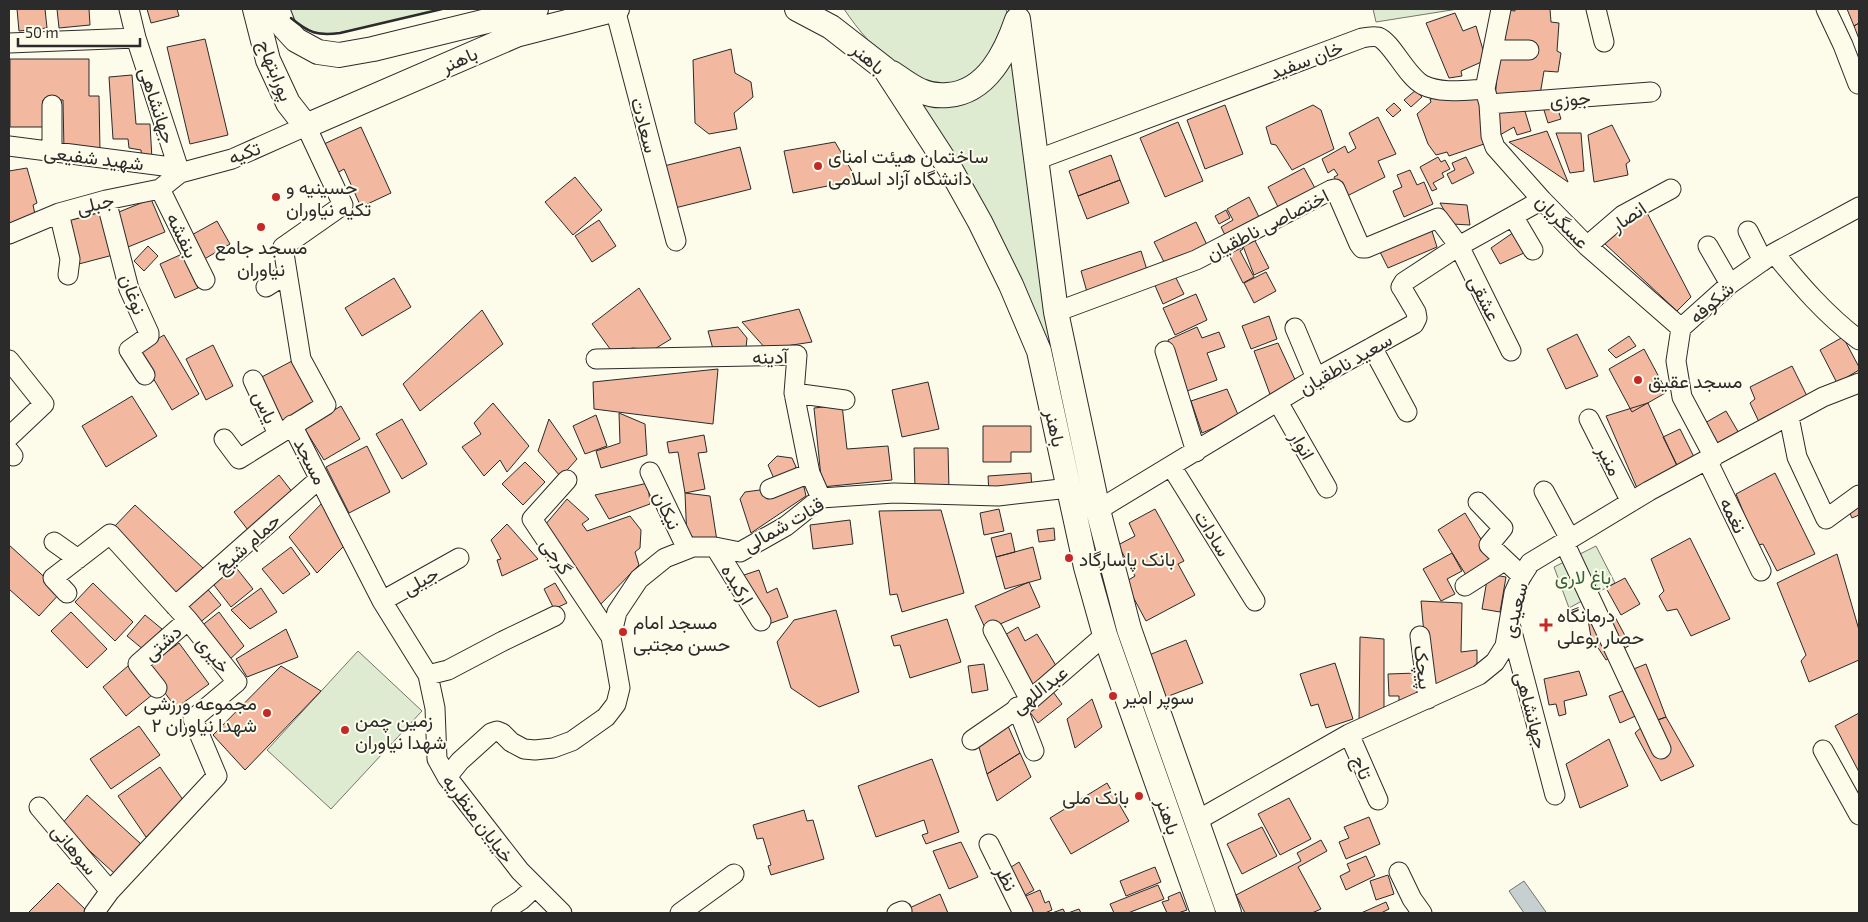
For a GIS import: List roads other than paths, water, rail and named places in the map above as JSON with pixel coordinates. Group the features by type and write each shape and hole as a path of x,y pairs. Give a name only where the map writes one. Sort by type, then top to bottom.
{"main road":[{"name":"پورابتهاج","path":"255,9 268,60 288,103 306,126"},
{"name":"باهنر","path":"281,18 296,40 318,52 339,55 373,48 503,13 531,9"},
{"name":"باهنر","path":"306,126 516,35 616,9"},
{"name":"باهنر","path":"798,9 831,27 885,69 952,172 980,222 1014,293 1039,351 1086,567 1104,635 1202,913"},
{"path":"834,9 849,30 885,69 923,92 939,96 967,91 992,71 1004,50 1017,14"},
{"name":"باهنر","path":"1017,14 1056,312 1098,510 1129,629 1228,913"}],"street":[{"name":"جهانشاهی","path":"129,9 136,38 179,170"},
{"name":"سعادت","path":"616,9 676,241"},
{"path":"1487,96 1502,9"},
{"path":"1596,9 1604,42"},
{"path":"1826,9 1843,45 1858,84"},
{"name":"خان سفید","path":"1036,160 1362,38 1376,36 1384,41 1421,84 1433,89 1454,90 1487,96"},
{"path":"9,43 136,38"},
{"path":"1494,50 1529,50"},
{"name":"جوزی","path":"1487,96 1651,92"},
{"name":"عسگریان","path":"1487,96 1491,136 1495,147 1586,246 1681,328"},
{"path":"52,106 52,152"},
{"name":"تکیه","path":"179,170 232,159 306,126"},
{"name":"مسجد","path":"306,126 343,205 283,247 301,359 326,405 285,430 319,478 382,601 428,675"},
{"name":"شهید شفیعی","path":"9,146 179,170"},
{"name":"جبلی","path":"9,234 59,213 106,200 160,189 179,170"},
{"name":"بنفشه","path":"160,189 205,280"},
{"name":"اختصاصی ناطقیان","path":"1056,312 1196,260 1335,189 1362,248 1438,218 1459,246"},
{"name":"انصار","path":"1586,246 1624,215 1671,189"},
{"name":"نوغان","path":"106,200 129,289 149,333 149,336 129,350 145,375"},
{"name":"سعید ناطقیان","path":"1098,510 1316,378 1414,324 1418,318 1401,287 1404,282 1459,246 1542,200"},
{"name":"شکوفه","path":"1710,458 1682,397 1676,361 1681,328 1730,284 1768,257 1859,207"},
{"path":"59,213 70,259 68,275"},
{"path":"1513,216 1533,250"},
{"path":"1748,231 1768,257 1804,289 1838,324 1859,340"},
{"name":"عشقی","path":"1459,246 1511,351"},
{"path":"1708,246 1730,284"},
{"path":"266,287 287,274"},
{"path":"1295,328 1316,378"},
{"path":"1372,347 1407,412"},
{"path":"1164,351 1196,452"},
{"name":"آدینه","path":"596,359 797,355 794,393 810,474 821,498"},
{"path":"9,360 44,404 9,437"},
{"name":"یاس","path":"224,439 239,459 285,430 253,380"},
{"name":"سعیدی","path":"1196,821 1349,734 1479,675 1495,662 1505,646 1514,593 1530,563 1631,502 1710,458 1823,397 1859,383"},
{"path":"794,393 845,400"},
{"name":"انوار","path":"1278,402 1327,488"},
{"path":"1789,417 1797,457 1826,519 1859,495"},
{"name":"منیر","path":"1589,418 1631,502"},
{"name":"نغمه","path":"1710,458 1761,571"},
{"name":"سادات","path":"1171,466 1255,601"},
{"name":"نیکان","path":"650,472 687,549"},
{"path":"770,490 810,474"},
{"name":"حمام شیخ","path":"175,606 319,478"},
{"name":"گرجی","path":"567,480 532,519 611,637"},
{"name":"قنات شمالى","path":"447,777 460,761 491,733 497,731 502,733 524,749 554,748 572,741 606,717 616,704 620,688 611,637 617,612 639,579 665,558 693,547 715,547 740,552 786,526 821,498 894,493 998,496 1069,488"},
{"path":"1544,491 1661,749"},
{"path":"1478,502 1503,528 1489,545 1522,576"},
{"name":"خیری","path":"78,559 110,534 188,620 237,682 193,719 217,776 110,891 94,913"},
{"path":"54,542 78,559 53,578 67,593"},
{"name":"ارکیده","path":"715,547 761,621"},
{"name":"جبلی","path":"382,601 459,558"},
{"path":"1465,586 1504,561"},
{"path":"428,675 448,670 502,641 555,616"},
{"name":"دشتی","path":"157,688 138,664 188,620"},
{"name":"جهانشاهی","path":"1510,624 1555,795"},
{"path":"993,630 1023,704 1034,751"},
{"name":"عبداللهی","path":"972,740 1023,704 1104,635"},
{"name":"پیچک","path":"1420,636 1428,699"},
{"name":"خیابان منظریه","path":"428,675 435,708 438,759 447,777 520,871 562,913"},
{"name":"تاج","path":"1349,734 1378,800"},
{"path":"1823,750 1859,816"},
{"name":"سوهانی","path":"39,806 110,891"},
{"name":"نظر","path":"989,844 1024,913"},
{"path":"1399,872 1412,899 1422,913"},
{"path":"680,913 734,874"},
{"path":"501,913 521,900 535,887"}],"place":[{"name":"ساختمان هیئت امنای دانشگاه آزاد اسلامی","path":"818,166"},
{"name":"حسینیه و تکیه نیاوران","path":"276,197"},
{"name":"مسجد جامع نیاوران","path":"261,227"},
{"name":"مسجد عقیق","path":"1638,380"},
{"name":"بانک پاسارگاد","path":"1069,558"},
{"name":"درمانگاه حصار بوعلی","path":"1546,625"},
{"name":"مسجد امام حسن مجتبی","path":"623,632"},
{"name":"سوپر امیر","path":"1113,696"},
{"name":"مجموعه ورزشی شهدا نیاوران ۲","path":"267,713"},
{"name":"زمین چمن شهدا نیاوران","path":"345,730"},
{"name":"بانک ملی","path":"1139,796"}],"park label":[{"name":"باغ لاری","path":"1583,576"}]}
